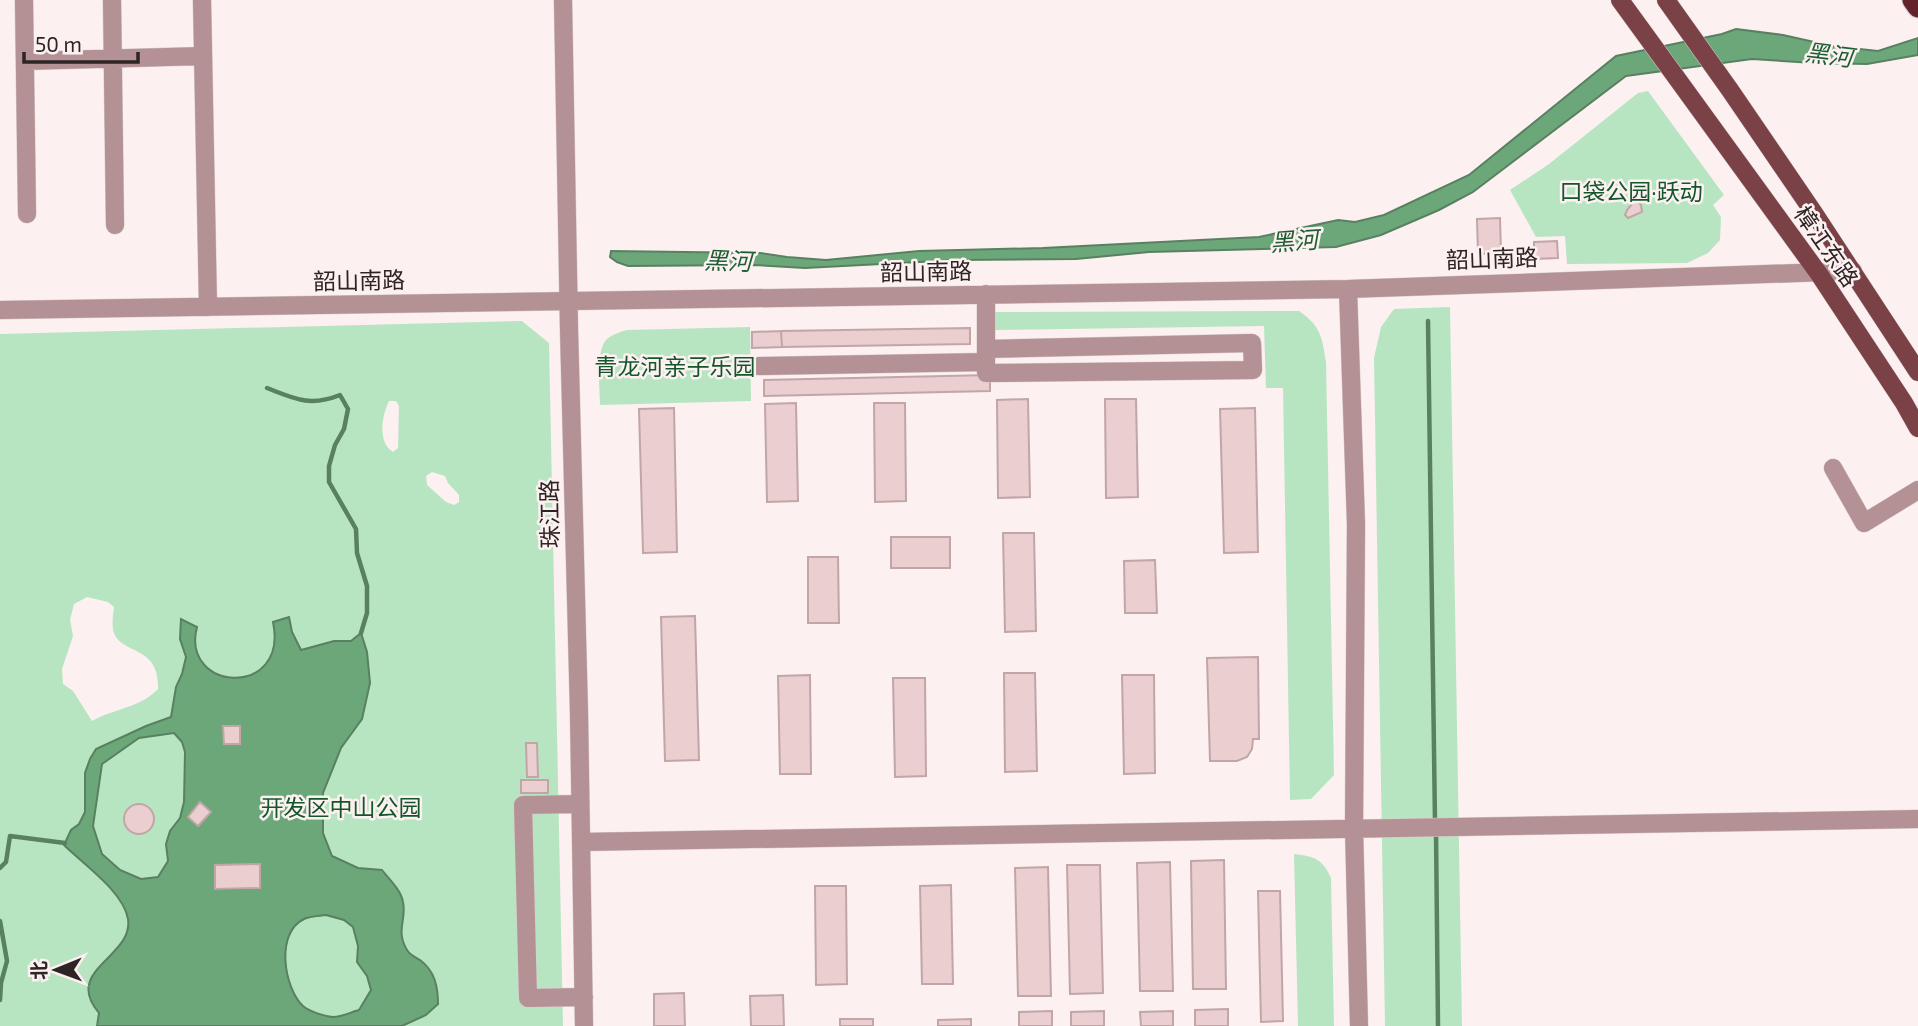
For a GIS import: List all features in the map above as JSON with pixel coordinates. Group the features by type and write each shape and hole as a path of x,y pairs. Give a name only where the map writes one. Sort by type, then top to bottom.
{"highway":[{"path":"1913,0 1918,6"}],"main road":[{"name":"樟江东路","path":"1667,0 1853,271 1918,372"},
{"name":"樟江东路","path":"1621,1 1819,274 1918,428"}],"street":[{"path":"24,0 27,214"},
{"path":"112,0 115,225"},
{"path":"202,0 208,307"},
{"name":"珠江路","path":"563,0 584,1026"},
{"path":"25,61 203,56"},
{"name":"韶山南路","path":"0,310 1348,289 1853,271"},
{"path":"1348,289 1356,524 1354,828 1359,1026"},
{"path":"759,366 986,356 1252,343 1253,370 986,373 986,356 985,295"},
{"path":"1833,468 1864,523 1918,490"},
{"path":"580,804 523,805 528,998 584,997"},
{"path":"581,842 1918,819"}],"green space":[{"name":"口袋公园·跃动","path":"1648,91 1724,195 1713,205 1721,217 1720,240 1708,253 1687,263 1567,264 1565,236 1536,237 1510,190 1549,164 1638,93"},
{"path":"1450,307 1462,1026 1385,1026 1374,358 1381,327 1394,309"},
{"path":"1299,311 1316,327 1326,362 1334,775 1311,799 1290,800 1283,388 1266,388 1264,326 994,330 994,312"},
{"name":"开发区中山公园","path":"522,321 549,343 563,1026 0,1026 0,334","holes":["389,401 396,401 399,406 398,448 393,452 385,442 382,428","432,472 445,476 459,495 459,502 454,505 446,502 427,485 426,476","87,597 108,602 114,607 113,630 117,638 153,664 158,689 135,704 92,721 73,691 63,684 62,669 73,636 70,620 74,604"]},
{"name":"青龙河亲子乐园","path":"750,327 751,401 600,405 601,352 603,344 614,334 627,330"},
{"path":"1294,854 1317,860 1331,878 1334,1026 1298,1026"}],"water":[{"name":"黑河","path":"1736,29 1783,35 1832,46 1878,51 1918,38 1918,55 1867,64 1752,59 1626,76 1473,192 1381,235 1336,247 1149,252 1076,259 958,260 805,268 754,265 628,266 610,257 611,251 760,253 826,260 919,251 1043,248 1259,237 1338,220 1355,222 1384,215 1469,175 1616,56"},
{"path":"289,617 292,632 301,650 334,641 351,641 361,633 367,652 370,683 362,719 341,748 323,793 323,833 332,856 358,868 382,870 397,889 404,908 404,943 407,950 425,964 432,974 438,1004 426,1015 402,1026 97,1026 99,1013 90,998 89,986 93,974 121,944 127,932 128,919 125,909 111,889 64,845 71,830 79,824 85,812 85,773 90,759 96,749 171,717 176,687 186,657 180,639 181,619 197,627 196,649 204,664 218,674 235,678 252,675 265,664 274,647 273,622","holes":["174,733 182,742 185,752 184,802 180,818 170,831 166,844 168,861 158,877 141,879 120,870 102,854 93,826 102,764 139,738","260,865 260,888 216,889","326,915 344,920 353,927 358,946 357,962 367,976 371,990 359,1010 336,1017 329,1016 309,1010 296,998 287,974 286,948 295,926 306,918"]}],"building":[{"path":"1636,199 1642,212 1628,218 1625,215 1627,210"},
{"path":"1500,218 1501,253 1478,254 1477,219"},
{"path":"1557,241 1558,258 1534,259 1534,242"},
{"path":"970,328 970,344 782,347 781,331"},
{"path":"781,331 782,347 752,348 752,332"},
{"path":"990,375 990,391 764,396 764,380"},
{"path":"1028,399 1030,497 998,498 997,400"},
{"path":"1105,399 1136,399 1138,497 1106,498"},
{"path":"796,403 798,501 767,502 765,404"},
{"path":"874,403 905,403 906,501 875,502"},
{"path":"674,408 677,552 643,553 639,409"},
{"path":"1255,408 1258,552 1224,553 1220,409"},
{"path":"1003,533 1034,533 1036,631 1005,632"},
{"path":"891,537 950,537 950,568 891,568"},
{"path":"808,557 838,557 839,623 808,623"},
{"path":"1155,560 1157,613 1125,613 1124,561"},
{"path":"695,616 699,760 665,761 661,617"},
{"path":"1258,657 1259,739 1253,739 1252,749 1247,757 1237,761 1210,761 1207,658"},
{"path":"1004,673 1035,673 1037,771 1005,772"},
{"path":"810,675 811,774 780,774 778,676"},
{"path":"1122,675 1154,675 1155,773 1124,774"},
{"path":"893,678 925,678 926,776 895,777"},
{"path":"223,726 240,726 240,744 224,744"},
{"path":"526,743 537,743 538,777 527,777"},
{"path":"521,780 548,780 548,793 521,793"},
{"path":"200,802 211,812 198,826 188,817"},
{"path":"139,804 149,809 154,819 149,829 139,834 129,829 124,819 129,809"},
{"path":"1224,860 1226,989 1193,989 1191,861"},
{"path":"1170,862 1173,991 1140,991 1137,863"},
{"path":"260,864 260,888 215,889 215,865"},
{"path":"1067,865 1100,865 1103,993 1070,994"},
{"path":"1048,867 1051,996 1018,996 1015,868"},
{"path":"951,885 953,984 922,984 920,886"},
{"path":"815,886 846,886 847,984 816,985"},
{"path":"1258,891 1280,891 1283,1021 1261,1022"},
{"path":"684,993 685,1026 654,1026 654,994"},
{"path":"783,995 784,1026 751,1026 750,996"},
{"path":"1228,1009 1228,1026 1195,1026 1195,1010"},
{"path":"1052,1011 1052,1026 1019,1026 1019,1012"},
{"path":"1104,1011 1104,1026 1071,1026 1071,1012"},
{"path":"1173,1011 1173,1026 1141,1026 1140,1012"},
{"path":"840,1019 873,1019 873,1026 840,1026"},
{"path":"971,1019 971,1026 938,1026 938,1020"}],"waterway":[{"path":"1428,321 1435,822"},
{"path":"267,388 311,401 340,395 348,409 344,429 335,445 329,466 329,482 356,529 357,553 367,586 367,613 361,633"},
{"path":"1436,831 1438,1026"},
{"path":"0,868 6,862 10,836 65,843"},
{"path":"0,921 7,961 0,1000"}]}
